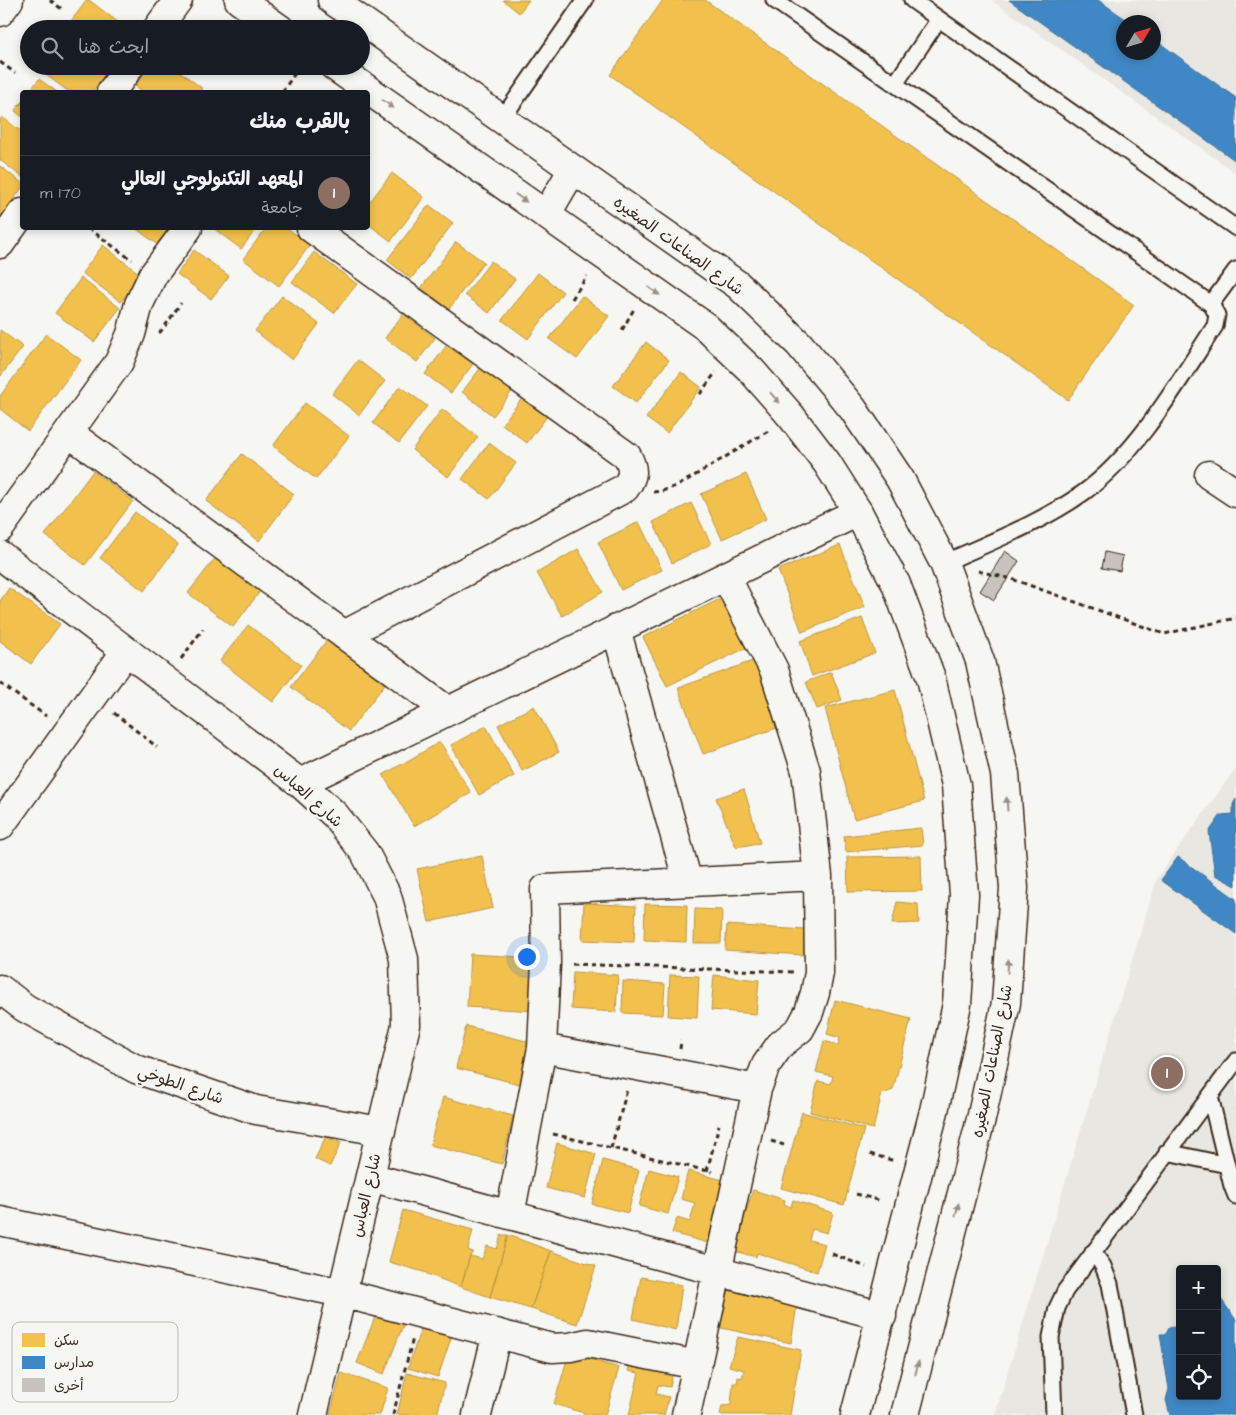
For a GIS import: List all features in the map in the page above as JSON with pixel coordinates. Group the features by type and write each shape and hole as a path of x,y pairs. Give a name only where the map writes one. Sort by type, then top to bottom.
{"street":[{"path":"0,12 9,0"},
{"path":"164,20 178,0"},
{"path":"239,0 267,20"},
{"name":"شارع الصناعات الصغيره","path":"332,0 361,20"},
{"name":"شارع الصناعات الصغيره","path":"370,27 738,285 799,344 853,409 895,471 944,563 980,661 1005,774 1014,888 1006,1003 982,1116 905,1415"},
{"path":"112,90 123,75"},
{"path":"347,75 368,90"},
{"path":"370,91 706,327 750,370 791,416 827,463 858,512 896,584 931,678 956,785 964,894 957,1004 934,1111 855,1415"},
{"path":"546,215 573,169"},
{"path":"0,244 20,216"},
{"path":"0,528 119,362 131,334 139,304 153,276 187,230"},
{"path":"314,230 627,456 633,466 632,478 625,488 344,635"},
{"path":"69,433 448,711"},
{"path":"1209,475 1236,493"},
{"path":"300,783 858,512"},
{"name":"شارع العباس","path":"0,555 300,783 335,815 365,853 387,896 404,960 406,1025 313,1415"},
{"path":"686,1415 757,1088 766,1065 780,1045 800,1029 812,1002 819,973 818,876 806,771 774,670 726,576"},
{"path":"616,629 688,882"},
{"path":"0,826 126,651"},
{"path":"510,1215 542,1048 546,963 545,889 818,876"},
{"name":"شارع الطوخي","path":"0,988 25,1008 136,1069 256,1110 381,1131"},
{"path":"542,1048 757,1088"},
{"path":"370,1177 882,1316"},
{"path":"0,1221 342,1293 552,1348 588,1343 697,1365"},
{"path":"477,1415 497,1333"}],"lane":[{"path":"502,119 585,0"},
{"path":"774,0 1211,304 1217,314 1215,326 1160,409 1125,455 1083,492 1051,512 1034,522 944,563"},
{"path":"912,0 1236,228"},
{"path":"895,84 939,19"},
{"path":"1211,304 1236,270"},
{"path":"1054,1415 1052,1337 1057,1308 1065,1290 1236,1061"},
{"path":"1210,1096 1236,1196"},
{"path":"1168,1152 1227,1165"},
{"path":"1093,1252 1103,1266 1110,1284 1134,1415"}],"path":[{"path":"50,0 63,10"},
{"path":"0,62 14,73"},
{"path":"283,90 294,75"},
{"path":"91,230 153,276"},
{"path":"625,488 643,492 662,492 679,485 791,416"},
{"path":"944,563 1012,579 1164,634 1236,618"},
{"path":"166,681 202,629"},
{"path":"0,683 68,732"},
{"path":"94,697 157,747"},
{"path":"546,963 819,973"},
{"path":"611,1148 634,1065"},
{"path":"526,1128 737,1178"},
{"path":"832,1254 892,1277"},
{"path":"393,1415 420,1313"}],"shaded area":[{"path":"991,0 1236,0 1236,173"},
{"path":"1236,768 1236,1415 995,1415 1157,878"}],"building: سكن":[{"path":"87,0 89,0 115,20 72,20"},
{"path":"503,0 529,0 519,13"},
{"path":"663,0 705,0 1134,305 1068,400 610,75"},
{"path":"46,75 105,75 94,90 66,90"},
{"path":"143,75 185,75 203,89 141,90 135,86"},
{"path":"39,79 54,90 31,90"},
{"path":"20,104 20,115 15,111"},
{"path":"2,117 20,130 20,175 0,160 0,120"},
{"path":"0,166 20,181 20,191 0,217"},
{"path":"392,173 424,197 391,241 370,225 370,201"},
{"path":"429,205 453,223 411,279 387,260"},
{"path":"138,230 168,230 157,244"},
{"path":"216,230 255,230 241,249"},
{"path":"265,230 290,230 310,245 279,286 243,259"},
{"path":"456,242 484,262 449,309 421,288"},
{"path":"103,245 141,275 121,302 82,273"},
{"path":"194,250 229,276 211,299 177,274"},
{"path":"314,252 357,284 334,313 292,282"},
{"path":"491,261 515,279 489,313 465,295"},
{"path":"538,273 563,292 528,339 502,320"},
{"path":"81,278 120,308 94,342 55,313"},
{"path":"282,296 319,324 292,360 255,331"},
{"path":"582,296 609,316 577,359 549,339"},
{"path":"403,314 435,338 417,362 385,338"},
{"path":"0,330 23,347 0,377"},
{"path":"46,334 81,360 28,431 0,409 0,396"},
{"path":"646,342 669,360 636,403 613,386"},
{"path":"447,345 473,364 451,393 425,374"},
{"path":"358,360 385,381 359,415 332,394"},
{"path":"482,366 513,390 493,416 462,392"},
{"path":"681,372 701,387 667,433 646,418"},
{"path":"400,386 427,406 399,443 373,423"},
{"path":"523,397 548,415 527,443 502,424"},
{"path":"305,403 349,436 316,479 273,446"},
{"path":"442,409 478,437 448,477 412,450"},
{"path":"489,443 516,463 489,499 462,479"},
{"path":"242,454 294,494 259,541 206,501"},
{"path":"93,471 133,501 85,565 45,535"},
{"path":"746,474 766,519 722,539 701,494"},
{"path":"691,503 711,544 672,563 653,522"},
{"path":"135,512 178,545 144,591 100,558"},
{"path":"639,522 662,570 621,590 598,542"},
{"path":"840,545 865,607 802,632 778,570"},
{"path":"578,549 603,592 562,616 537,573"},
{"path":"217,556 261,590 233,627 188,593"},
{"path":"9,588 60,624 31,664 0,641 0,601"},
{"path":"722,598 746,648 667,686 643,637"},
{"path":"862,618 875,653 812,676 800,641"},
{"path":"248,625 301,665 273,702 220,661"},
{"path":"327,640 385,684 349,731 291,687"},
{"path":"758,659 782,726 703,754 678,688"},
{"path":"831,672 842,700 817,709 806,682"},
{"path":"895,690 924,801 854,819 825,708"},
{"path":"534,706 559,752 522,771 498,725"},
{"path":"486,726 514,776 479,795 451,745"},
{"path":"440,742 471,793 414,826 383,775"},
{"path":"744,789 760,843 736,847 716,798"},
{"path":"921,828 923,845 846,852 844,836"},
{"path":"482,856 493,908 429,922 417,869"},
{"path":"921,856 922,891 848,892 847,857"},
{"path":"897,902 918,904 919,923 892,924"},
{"path":"584,903 636,906 634,942 582,940"},
{"path":"645,904 687,905 686,942 644,940"},
{"path":"695,909 722,910 721,943 694,943"},
{"path":"727,925 805,930 804,955 725,950"},
{"path":"470,954 539,958 536,1011 467,1007"},
{"path":"573,972 618,975 616,1012 571,1009"},
{"path":"670,975 699,976 697,1018 668,1016"},
{"path":"714,975 759,980 756,1014 711,1010"},
{"path":"623,981 665,984 663,1015 622,1013"},
{"path":"835,1000 911,1019 893,1090 882,1094 873,1129 810,1112 818,1081 831,1084 833,1076 816,1072 824,1041 838,1045 840,1038 827,1034"},
{"path":"466,1026 534,1043 523,1085 456,1068"},
{"path":"443,1097 513,1116 502,1164 430,1145"},
{"path":"802,1112 864,1129 844,1205 781,1188"},
{"path":"326,1136 341,1143 330,1166 315,1159"},
{"path":"557,1143 596,1154 585,1198 546,1188"},
{"path":"603,1160 639,1170 628,1213 592,1204"},
{"path":"649,1169 678,1177 668,1214 639,1206"},
{"path":"688,1171 731,1182 715,1245 672,1233 677,1218 690,1222 695,1203 681,1199"},
{"path":"753,1190 785,1200 784,1204 791,1207 793,1200 833,1213 827,1233 812,1229 809,1240 825,1244 817,1272 757,1253 756,1257 734,1251"},
{"path":"403,1210 473,1230 468,1250 473,1252 470,1256 461,1287 427,1273 389,1262"},
{"path":"501,1235 508,1235 490,1297 461,1287 470,1256 482,1259 487,1246 497,1249"},
{"path":"508,1235 551,1251 531,1309 490,1297"},
{"path":"551,1251 596,1266 577,1324 531,1309"},
{"path":"641,1277 682,1285 676,1330 633,1319"},
{"path":"730,1280 798,1299 791,1343 717,1327"},
{"path":"377,1312 404,1323 384,1374 357,1363"},
{"path":"423,1322 453,1332 438,1377 408,1368"},
{"path":"738,1337 801,1350 790,1415 720,1415 722,1406 731,1405 733,1383 737,1383 738,1377 742,1378 744,1370 729,1366"},
{"path":"569,1353 619,1368 605,1415 590,1415 554,1404"},
{"path":"632,1356 674,1368 670,1387 658,1385 656,1394 669,1397 664,1415 629,1415 639,1373 628,1371"},
{"path":"341,1373 388,1388 380,1415 330,1415"},
{"path":"407,1373 445,1383 437,1415 397,1415"}],"building: مدارس":[{"path":"1009,0 1098,0 1120,15 1116,15 1116,60 1161,60 1161,44 1236,98 1236,161"},
{"path":"1236,799 1236,886 1215,875 1209,832 1221,815 1233,814 1233,804"},
{"path":"1178,857 1236,899 1236,934 1161,880"},
{"path":"1221,1299 1236,1320 1236,1415 1170,1415 1166,1400 1169,1389 1160,1334 1166,1334 1169,1327 1176,1326 1176,1400 1221,1400"}],"building: أخرى":[{"path":"1005,551 1019,561 994,600 980,591"},
{"path":"1105,552 1123,556 1120,571 1102,568"}],"place":[{"name":"المعهد التكنولوجي العالي","path":"1167,1073"}]}
